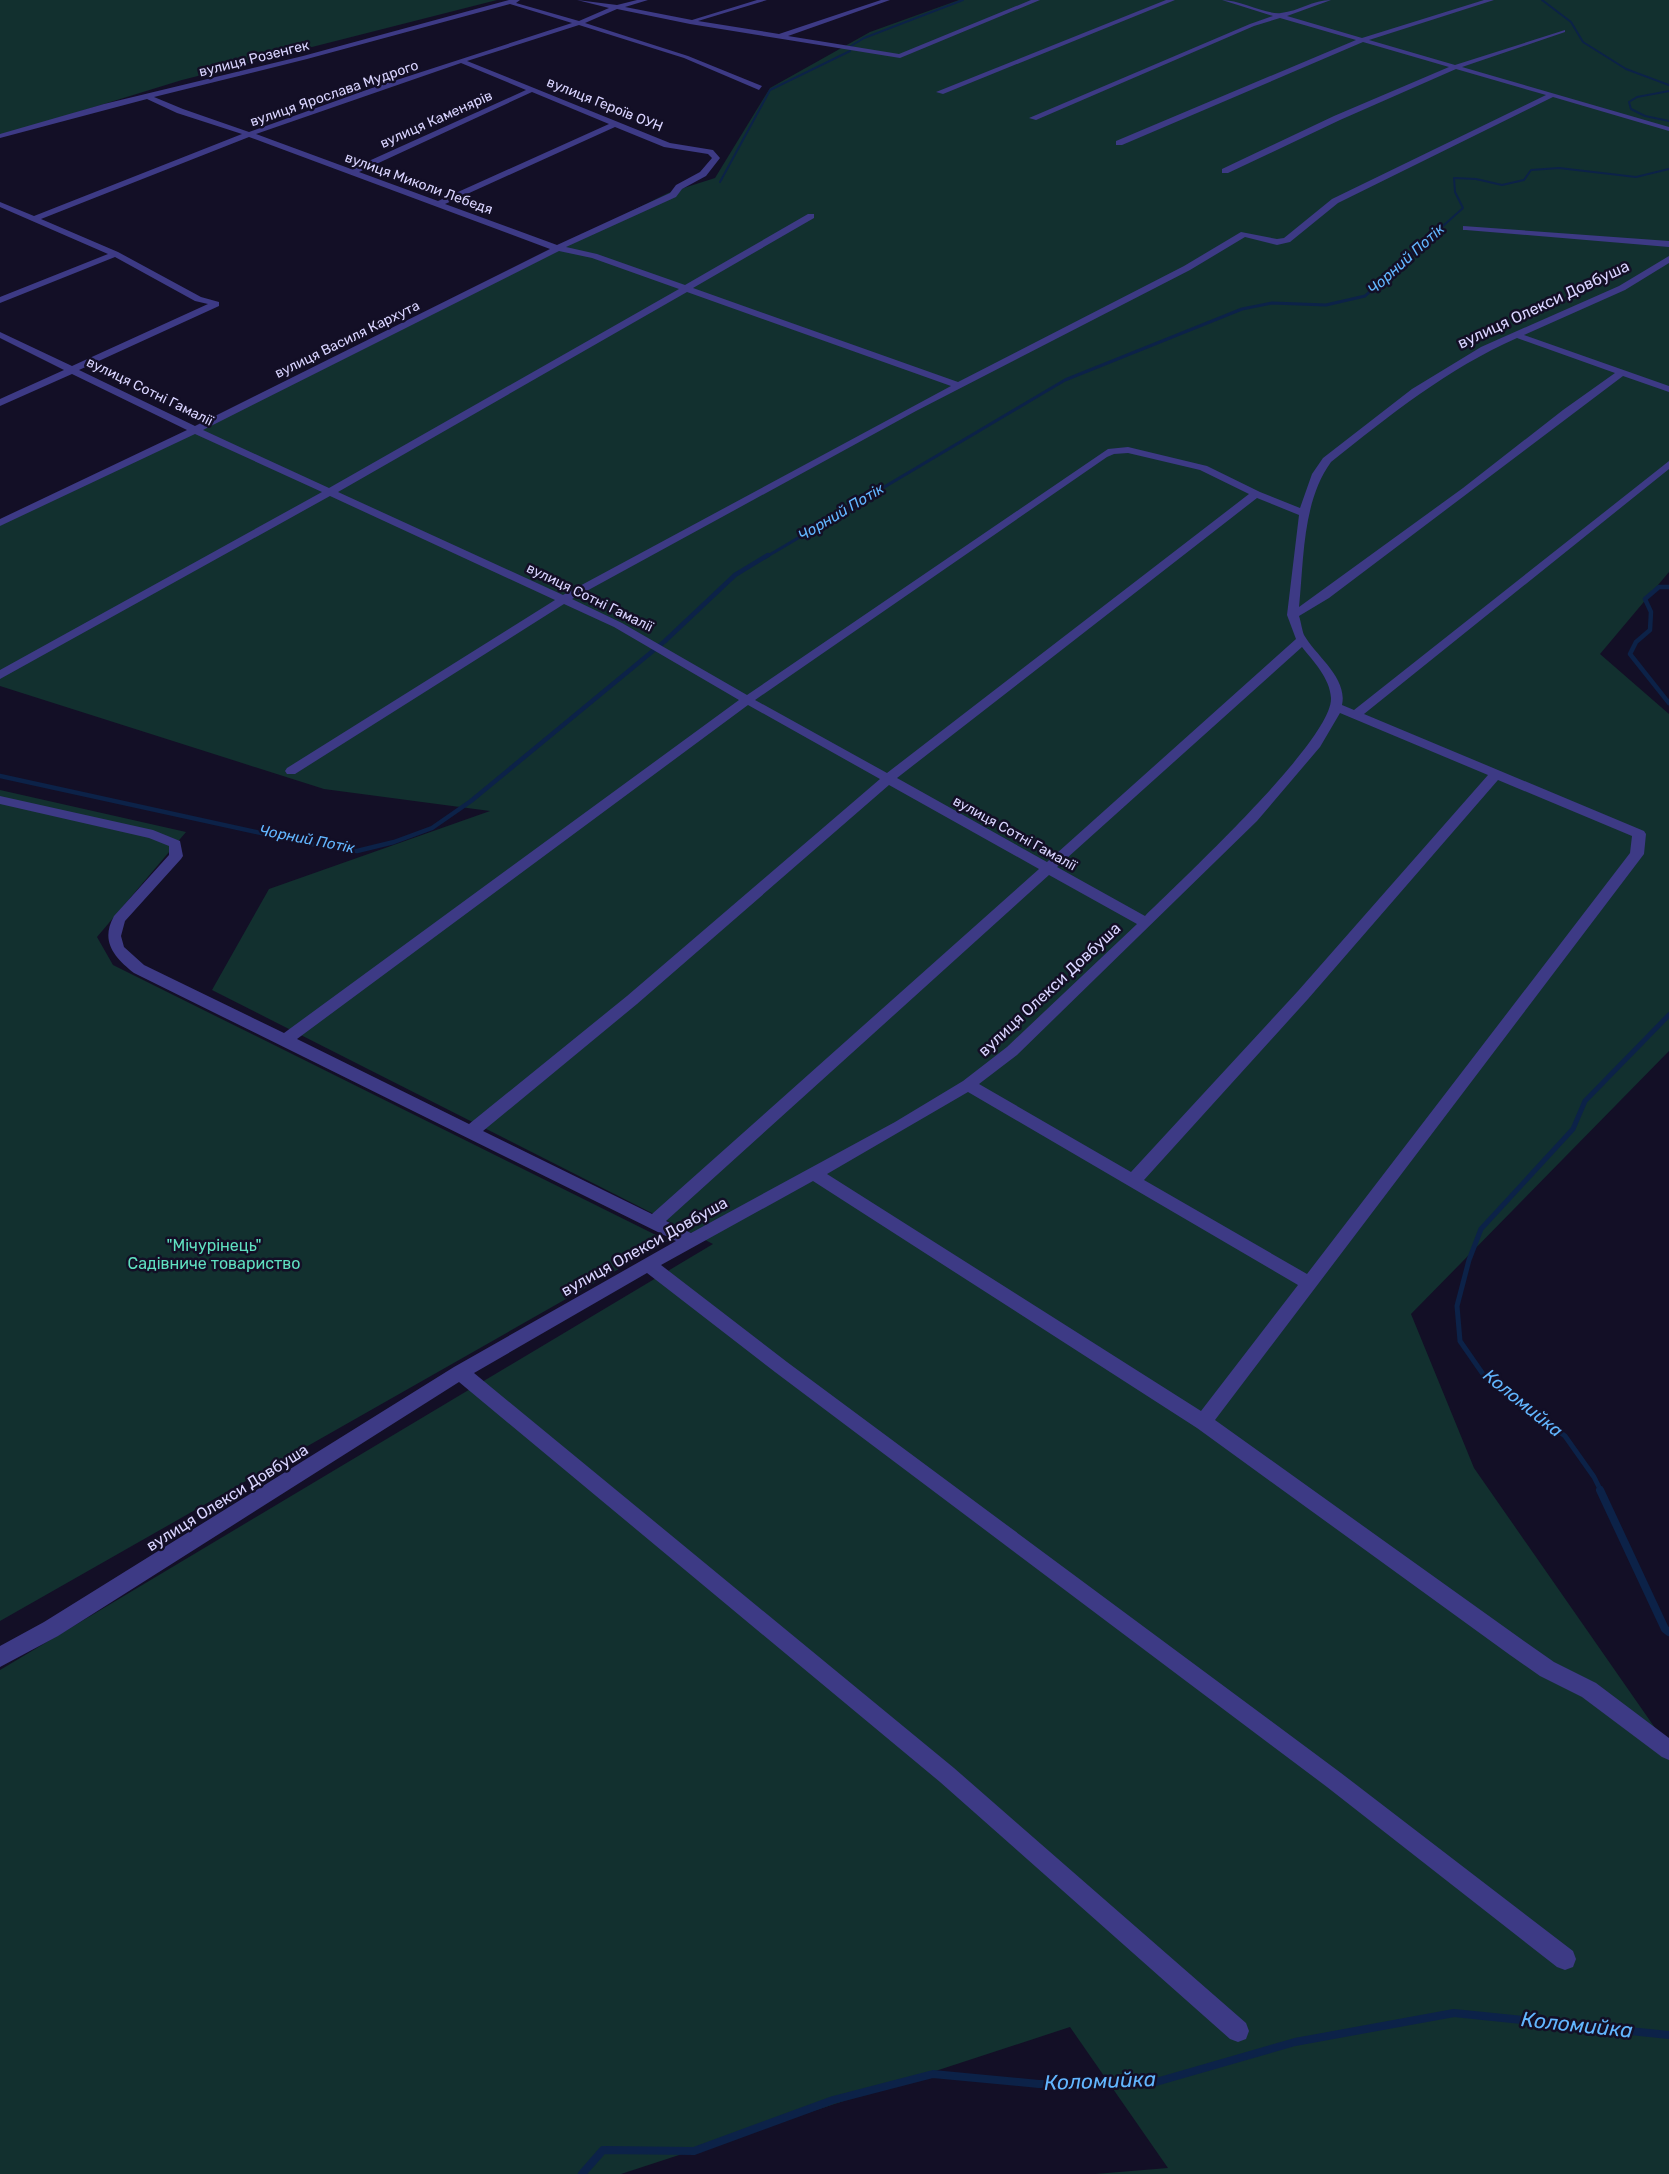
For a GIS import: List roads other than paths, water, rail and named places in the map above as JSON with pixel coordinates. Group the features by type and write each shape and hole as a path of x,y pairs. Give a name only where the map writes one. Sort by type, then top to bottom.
{"street":[{"path":"580,0 690,22 900,56 1037,0"},
{"name":"вулиця Ярослава Мудрого","path":"35,218 143,172 249,134 581,22 614,8 645,0"},
{"path":"690,22 764,0"},
{"path":"779,37 887,0"},
{"path":"940,92 1172,0"},
{"path":"1226,0 1669,129"},
{"path":"1033,118 1279,15 1328,0"},
{"path":"1119,143 1365,39 1491,0"},
{"path":"515,1 515,6 522,9 581,22 686,57 759,88"},
{"name":"вулиця Розенгек","path":"0,136 147,96 305,58 515,1"},
{"path":"1225,171 1337,118 1458,66 1563,31"},
{"name":"вулиця Героїв ОУН","path":"464,62 680,149 713,153 716,158 703,174"},
{"name":"вулиця Каменярів","path":"350,173 534,89"},
{"path":"291,771 564,599 913,409 1186,268 1244,234 1271,242 1287,240 1335,201 1554,94"},
{"name":"вулиця Миколи Лебедя","path":"147,96 180,111 249,134 558,248 594,256 961,386"},
{"path":"439,204 617,123"},
{"name":"вулиця Василя Кархута","path":"0,523 195,430 628,213 673,195 679,187 703,174"},
{"path":"0,204 116,254 198,298 216,304 0,403"},
{"path":"0,675 456,422 811,216"},
{"path":"1466,228 1669,244"},
{"path":"0,300 116,254"},
{"name":"вулиця Олекси Довбуша","path":"0,1658 61,1623 460,1372 690,1240 900,1126 968,1085 1012,1051 1252,818 1316,744 1336,707 1336,692 1329,676 1302,640 1296,629 1293,615 1304,513 1317,474 1332,456 1432,380 1477,353 1622,288 1669,259"},
{"path":"1517,335 1669,389"},
{"name":"вулиця Сотні Гамалії","path":"0,336 195,430 564,599 649,643 1146,923"},
{"path":"1293,615 1320,599 1476,483 1577,402 1621,373"},
{"path":"285,1040 747,700 1103,455 1112,451 1128,450 1203,468 1256,494 1304,513"},
{"path":"1356,714 1669,464"},
{"path":"470,1132 632,1000 888,779 1256,494"},
{"path":"654,1222 1302,640"},
{"path":"1203,1422 1637,854 1639,834 1336,707"},
{"path":"1133,1181 1303,995 1497,773"},
{"path":"0,800 153,834 175,844 176,856 119,920 114,930 115,946 121,955 139,969 690,1240"},
{"path":"968,1085 1310,1284"},
{"path":"813,1173 1203,1422 1547,1669 1588,1690 1669,1750"},
{"path":"648,1264 781,1367 1334,1780 1565,1959"},
{"path":"460,1372 947,1775 1239,2031"}],"waterway":[{"path":"851,46 864,38 963,0"},
{"name":"Чорний Потік","path":"1542,0 1571,22 1583,42 1626,69 1669,85"},
{"path":"720,182 770,90 850,51"},
{"name":"Чорний Потік","path":"1669,91 1637,97 1629,102 1631,109 1645,116 1669,121"},
{"name":"Чорний Потік","path":"1424,243 1463,208 1455,192 1454,178 1476,179 1502,185 1524,180 1531,170 1559,168 1636,177 1669,169"},
{"name":"Чорний Потік","path":"766,557 1065,380 1242,309 1272,303 1326,305 1365,296 1426,241"},
{"name":"Чорний Потік","path":"0,776 311,844 357,851 394,842 432,828 471,801 665,641 735,575 768,555"},
{"name":"Коломийка","path":"1669,587 1659,587 1645,599 1651,612 1650,630 1636,642 1630,654 1669,703"},
{"name":"Коломийка","path":"1601,1491 1594,1477 1565,1436 1485,1377 1460,1341 1457,1306 1469,1260 1481,1229 1573,1129 1585,1101 1669,1015"},
{"name":"Коломийка","path":"1600,1490 1665,1629 1669,1632"},
{"name":"Коломийка","path":"582,2174 603,2150 694,2151 833,2100 933,2074 1039,2084 1156,2082 1295,2042 1454,2013 1669,2035"}],"park label":[{"name":"\"Мічурінець\" Садівниче товариство","path":"214,1254"}]}
